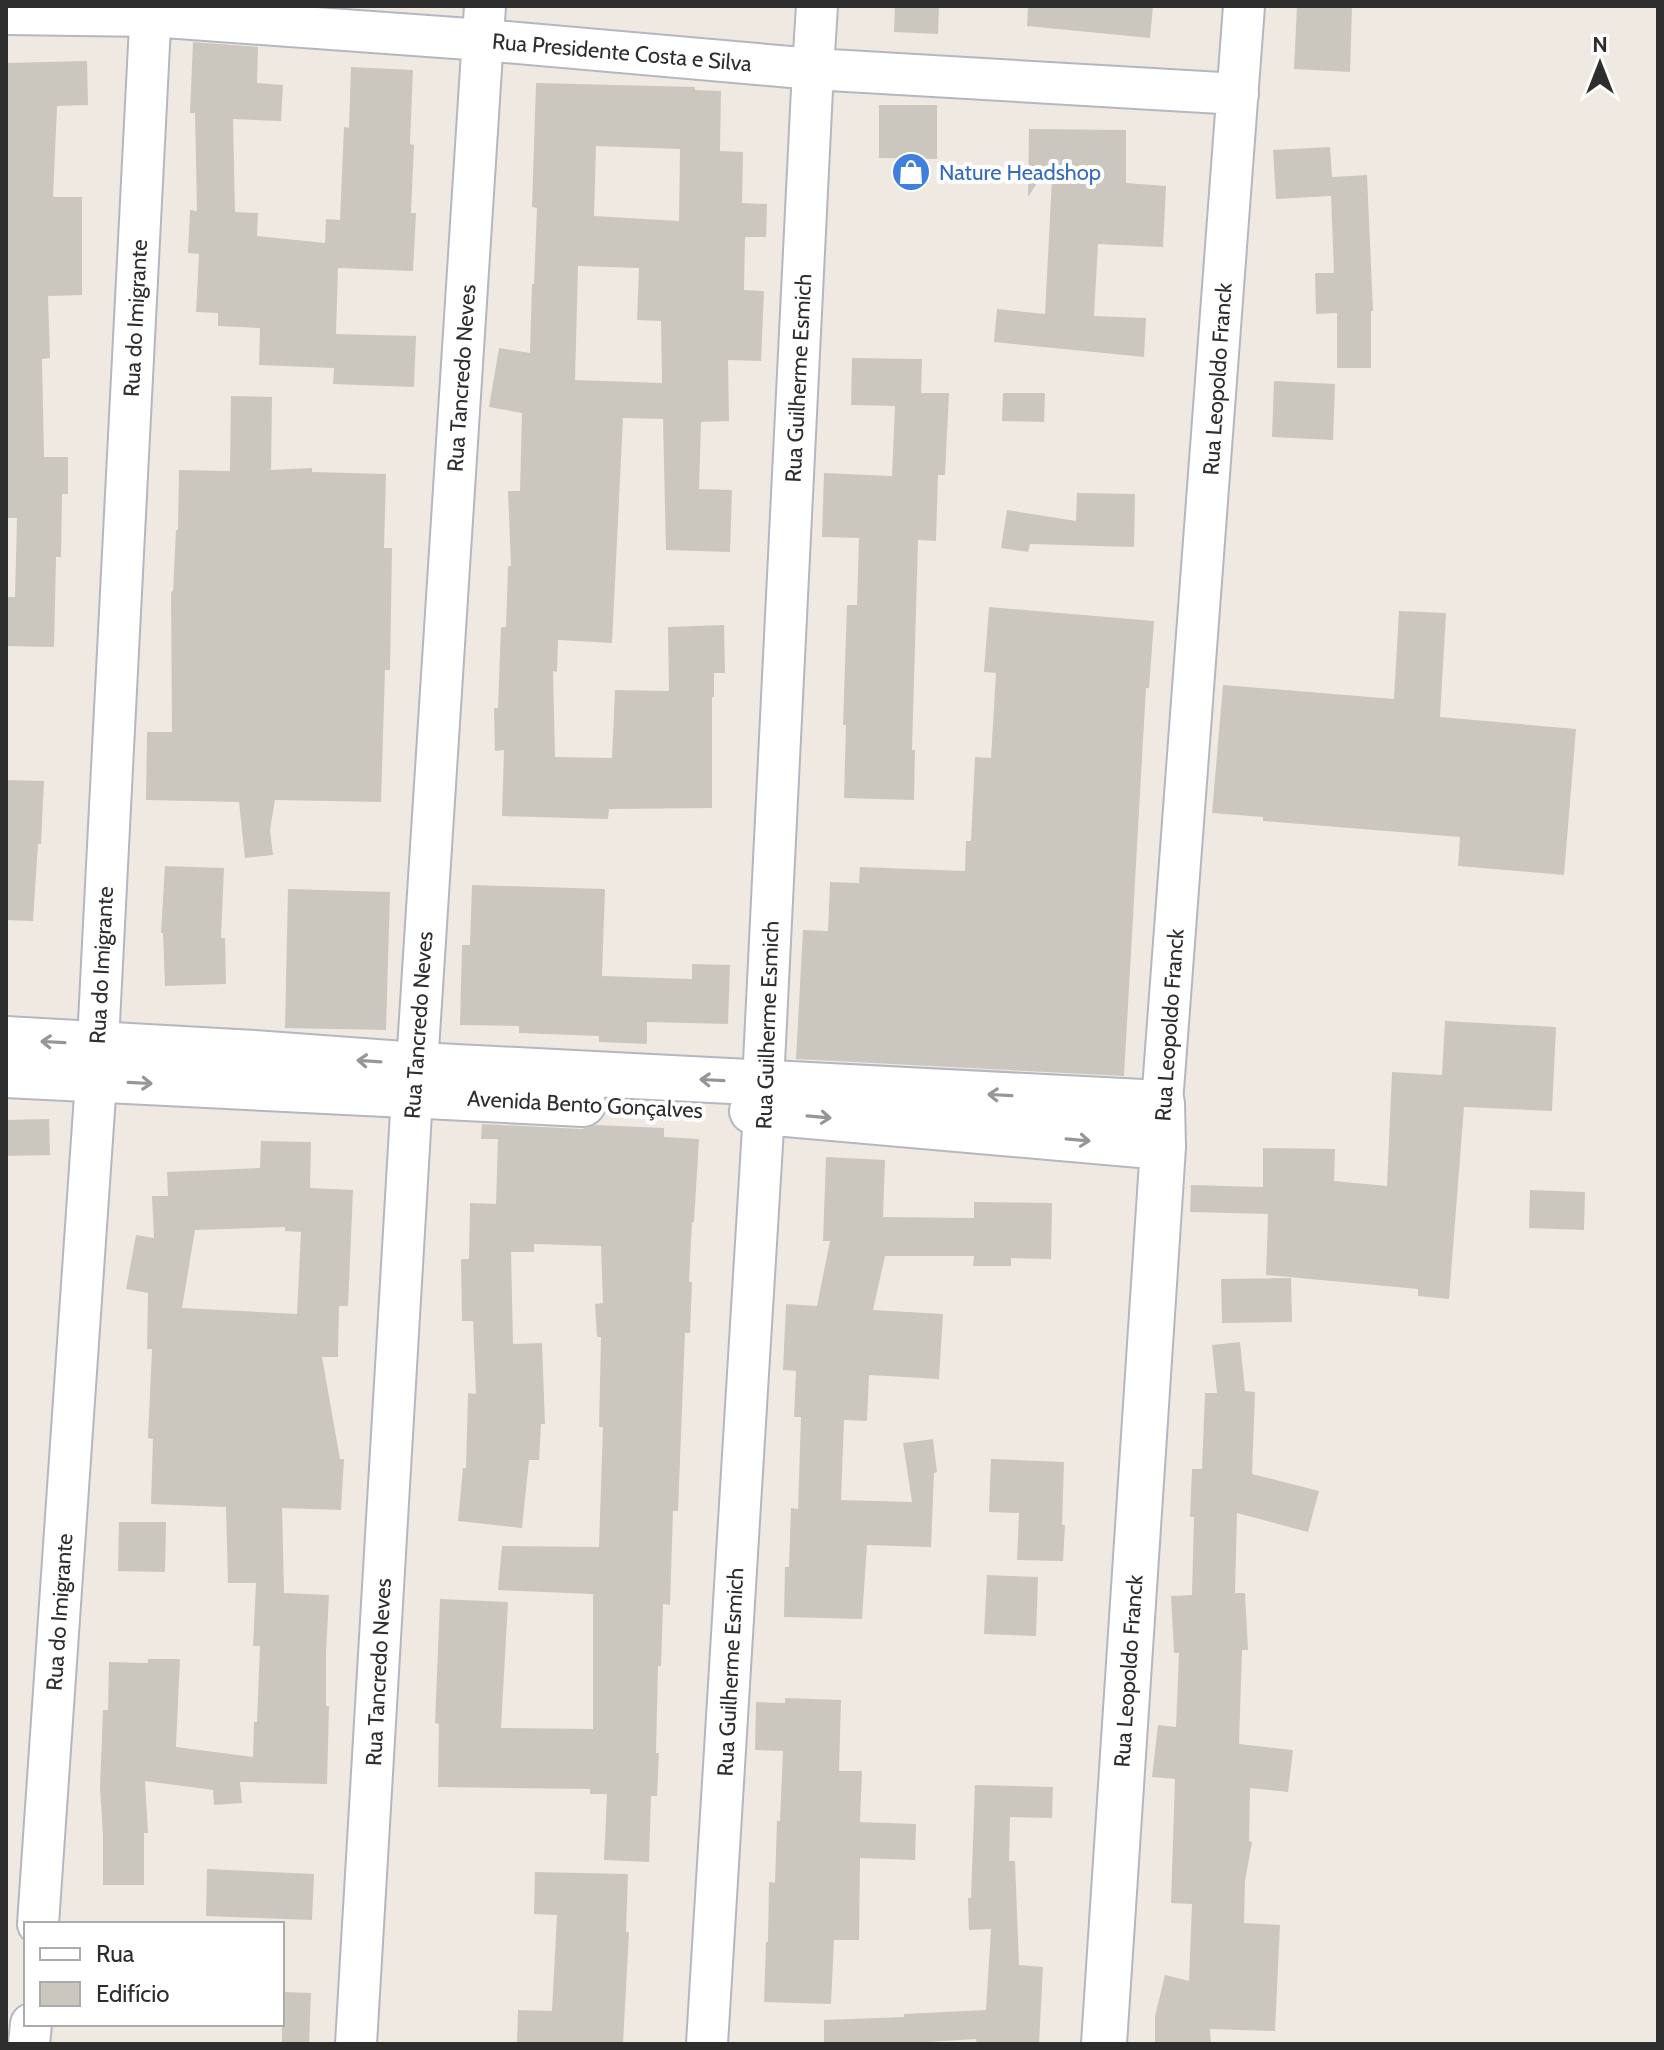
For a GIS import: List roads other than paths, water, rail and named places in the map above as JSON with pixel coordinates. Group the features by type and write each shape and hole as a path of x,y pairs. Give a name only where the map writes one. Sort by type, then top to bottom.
{"main road":[{"name":"Avenida Bento Gonçalves","path":"6,1039 96,1062 414,1080 764,1098 1162,1103"},
{"name":"Avenida Bento Gonçalves","path":"6,1075 96,1062"},
{"name":"Avenida Bento Gonçalves","path":"764,1098 1163,1147"},
{"name":"Rua Leopoldo Franck","path":"1104,2044 1163,1147 1162,1103"}],"street":[{"name":"Rua Guilherme Esmich","path":"707,2044 764,1098 817,6"},
{"name":"Rua Leopoldo Franck","path":"1162,1103 1244,6"},
{"name":"Rua Presidente Costa e Silva","path":"6,14 151,11 484,23 813,69 1238,94"},
{"name":"Rua do Imigrante","path":"38,1922 96,1062 151,11"},
{"name":"Rua Tancredo Neves","path":"356,2044 414,1080 484,23"}],"place":[{"name":"Nature Headshop","path":"911,172"}]}
